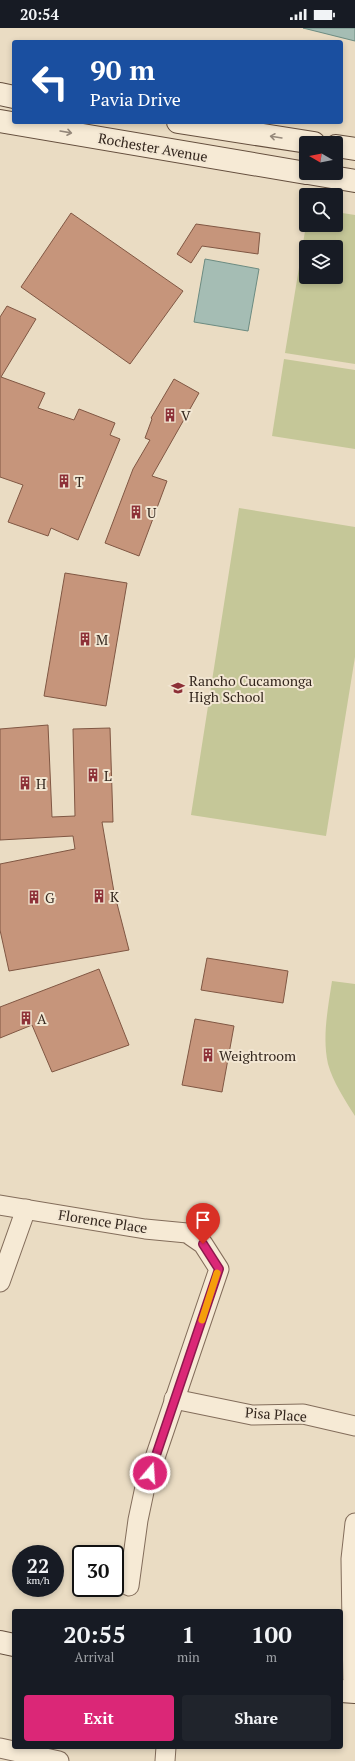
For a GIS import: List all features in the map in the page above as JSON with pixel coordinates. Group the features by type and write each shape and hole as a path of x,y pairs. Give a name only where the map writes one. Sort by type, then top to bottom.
{"street":[{"path":"0,94 12,97"},
{"name":"Rochester Avenue","path":"0,121 12,123"},
{"name":"Rochester Avenue","path":"18,124 299,172"},
{"name":"Rochester Avenue","path":"191,124 299,141"},
{"path":"343,147 355,149"},
{"name":"Rochester Avenue","path":"343,179 355,181"},
{"name":"Florence Place","path":"0,1205 145,1229 187,1233 203,1244 219,1269 174,1399"},
{"path":"0,1282 26,1209"},
{"path":"129,1586 138,1520 145,1487 174,1399"},
{"name":"Pisa Place","path":"174,1399 252,1415 303,1414 355,1426"},
{"path":"350,1692 355,1523"},
{"path":"0,1642 12,1645"},
{"path":"0,1748 59,1761"},
{"path":"165,1761 166,1749"}],"green space":[{"path":"343,213 355,215 355,364 285,353 299,268 299,284 343,284 343,240 304,240 305,232 343,232"},
{"path":"284,359 355,370 355,449 272,436"},
{"path":"239,508 355,527 355,657 326,836 191,815"},
{"path":"332,981 355,984 355,1116 336,1084 330,1071 326,1054 327,1012"}],"shaded area":[{"path":"303,28 355,28 355,41"},
{"path":"205,259 259,269 248,331 194,322"}],"building":[{"path":"71,213 183,291 130,364 21,287"},
{"path":"196,224 260,233 258,254 202,246 191,263 177,254"},
{"name":"T","path":"7,306 36,319 1,377 45,393 38,408 74,420 79,409 115,423 110,435 120,439 78,540 51,528 48,536 8,522 23,485 0,477 0,317"},
{"path":"174,379 199,393 152,476 167,481 139,556 105,543 133,469 150,440 145,438 152,419 151,418"},
{"name":"M","path":"65,573 127,583 106,706 44,696"},
{"path":"48,725 52,817 75,816 73,729 110,728 113,822 102,822 114,892 129,950 9,971 0,930 0,864 75,849 73,836 0,840 0,729"},
{"path":"207,958 288,971 283,1003 201,990"},
{"name":"A","path":"99,969 129,1045 52,1072 32,1025 0,1038 0,1007"},
{"name":"Weightroom","path":"195,1019 234,1026 222,1092 182,1085"}],"slow traffic":[{"path":"202,1320 217,1273"}],"place":[{"name":"V","path":"170,415"},
{"name":"T","path":"64,481"},
{"name":"U","path":"136,512"},
{"name":"M","path":"85,639"},
{"name":"Rancho Cucamonga High School","path":"178,688"},
{"name":"L","path":"93,775"},
{"name":"H","path":"25,783"},
{"name":"K","path":"99,896"},
{"name":"G","path":"34,897"},
{"name":"A","path":"26,1018"},
{"name":"Weightroom","path":"208,1055"}],"route":[{"path":"150,1473 219,1269 203,1244"}]}
